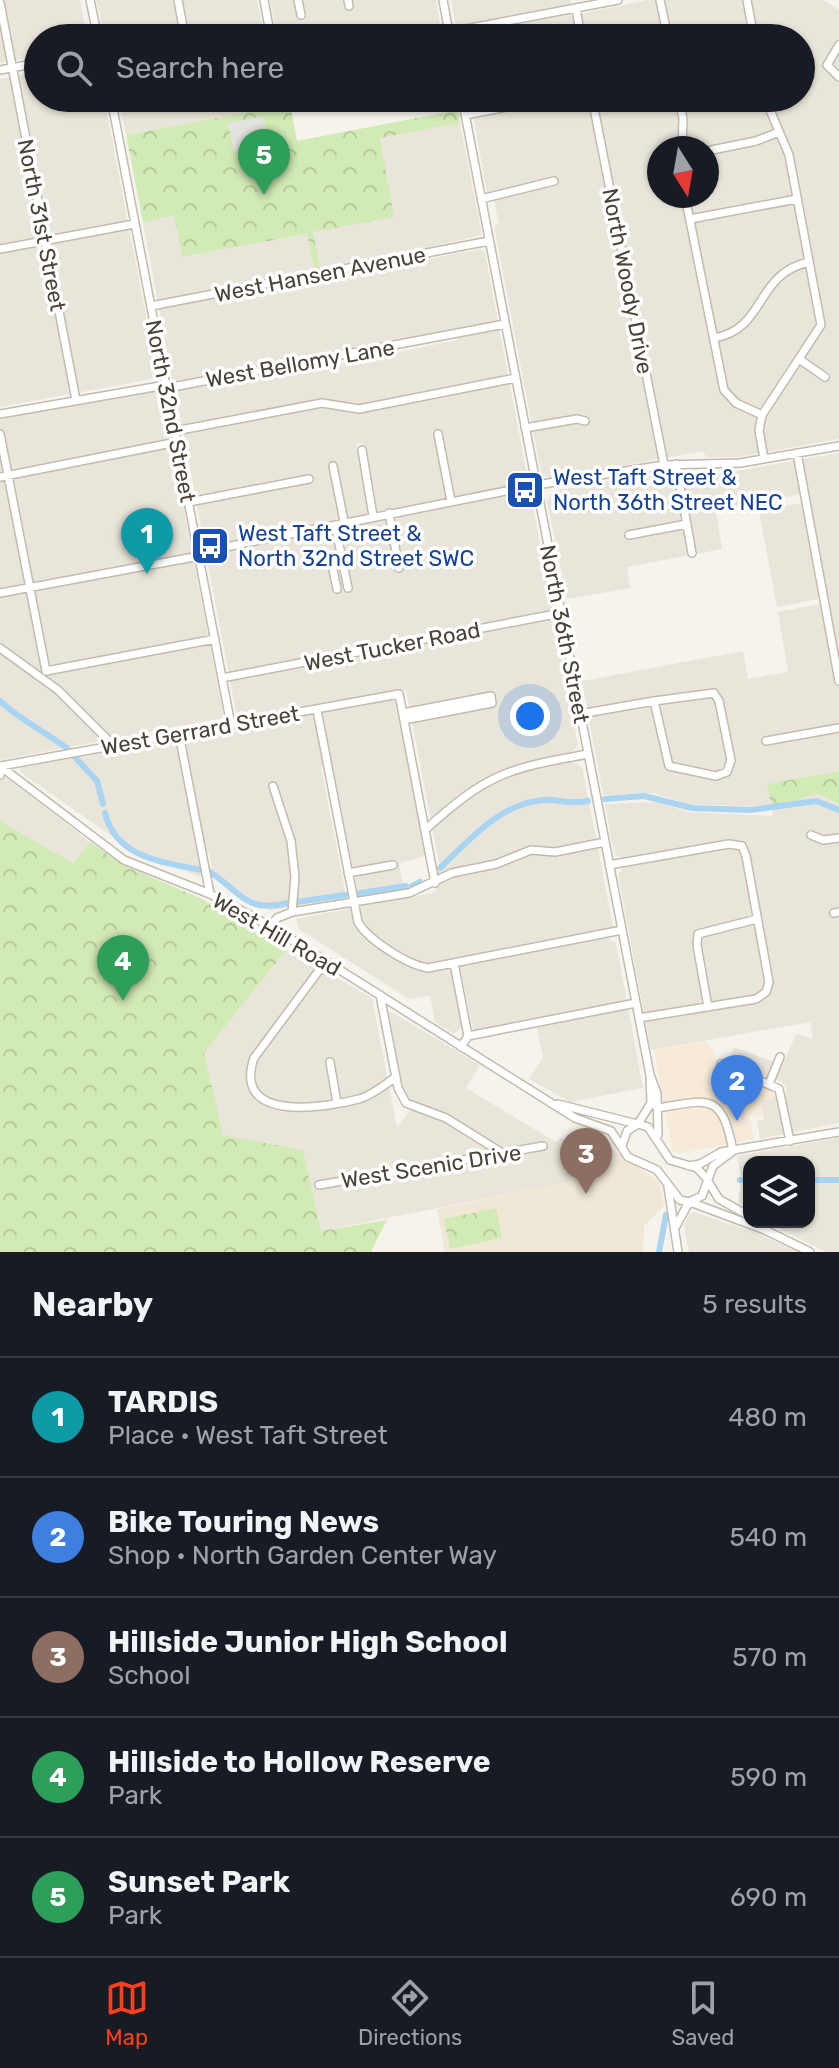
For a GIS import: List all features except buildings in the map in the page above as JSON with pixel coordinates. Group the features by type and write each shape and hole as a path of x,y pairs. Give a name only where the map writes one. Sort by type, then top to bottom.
{"street":[{"path":"90,0 95,24"},
{"path":"178,0 182,24"},
{"path":"264,0 268,24"},
{"path":"298,0 301,15"},
{"path":"443,0 448,24"},
{"path":"492,24 618,0"},
{"path":"660,0 665,24"},
{"path":"747,0 751,24"},
{"name":"North 31st Street","path":"0,3 76,400"},
{"path":"576,8 579,24"},
{"path":"839,45 827,65 839,77"},
{"path":"0,70 24,66"},
{"name":"North 32nd Street","path":"113,112 231,725"},
{"name":"North 36th Street","path":"464,112 650,1075 658,1139"},
{"path":"465,115 481,112"},
{"name":"North Woody Drive","path":"595,112 664,465"},
{"path":"680,112 681,136"},
{"path":"764,459 759,430 762,415 821,325 789,155 771,112"},
{"path":"719,149 756,141 779,132"},
{"path":"481,199 554,181"},
{"path":"690,219 797,199"},
{"path":"688,208 726,396 762,415"},
{"path":"0,249 134,224"},
{"name":"West Hansen Avenue","path":"151,306 489,241"},
{"path":"714,338 741,329 776,279 791,266 809,262"},
{"path":"766,272 776,279"},
{"name":"West Bellomy Lane","path":"0,414 160,386 167,388 505,324"},
{"path":"799,359 825,377"},
{"path":"175,431 322,403 359,409 516,378"},
{"path":"525,428 577,419 585,421"},
{"path":"0,434 4,476 31,587 44,674"},
{"path":"438,434 451,501"},
{"path":"4,476 177,442"},
{"path":"0,593 199,556 206,551 344,521 536,485 664,465 716,465 839,446"},
{"path":"362,450 373,516"},
{"path":"797,453 839,681"},
{"path":"676,464 692,553"},
{"path":"333,466 344,521"},
{"path":"189,502 309,479"},
{"path":"389,513 399,568"},
{"path":"629,535 687,524"},
{"path":"335,525 348,588"},
{"path":"322,562 342,558"},
{"path":"331,560 337,589"},
{"name":"West Tucker Road","path":"222,678 561,613"},
{"path":"44,674 215,639"},
{"path":"0,648 44,674 114,746"},
{"path":"580,714 654,701 714,693 719,701 731,760 727,772 716,776 669,766 654,701"},
{"name":"West Gerrard Street","path":"0,766 399,694 404,717"},
{"path":"491,696 492,703 404,717 491,696"},
{"path":"317,710 358,922 366,932 414,963 428,968 622,930"},
{"path":"404,717 435,883"},
{"path":"766,741 839,728"},
{"path":"179,734 210,894"},
{"path":"425,830 462,796 490,779 529,765 588,754"},
{"path":"0,766 0,775"},
{"name":"West Hill Road","path":"0,766 124,860 210,894 270,926 575,1118 611,1131 628,1157 657,1170 680,1200 689,1202"},
{"path":"273,786 291,841 295,877 292,912"},
{"path":"811,835 823,840 839,838"},
{"path":"270,926 283,914 409,893 452,873 496,864 531,850 555,852 605,842"},
{"path":"609,865 729,844 742,846 757,919 769,982 766,992 756,999 639,1018"},
{"path":"348,873 393,865"},
{"path":"708,1007 697,945 698,934 757,919"},
{"path":"326,961 254,1058 251,1073 255,1091 267,1102 299,1108 361,1098 396,1077"},
{"path":"454,963 468,1036 461,1047"},
{"path":"380,995 400,1096 411,1108 446,1118 499,1151"},
{"path":"468,1036 636,1003"},
{"path":"769,1084 780,1057"},
{"path":"330,1062 337,1103"},
{"path":"721,1064 769,1084 782,1094 790,1141"},
{"path":"622,1149 624,1135 654,1106 703,1101 716,1104 726,1115 733,1151"},
{"name":"West Hill Road","path":"555,1103 638,1124"},
{"path":"638,1124 648,1127 670,1160 701,1170 719,1199 743,1213"},
{"path":"689,1166 700,1164 721,1152 839,1132"},
{"name":"West Scenic Drive","path":"319,1185 499,1151 534,1150 543,1146"},
{"path":"676,1226 689,1202 702,1196 713,1166 733,1151"},
{"path":"668,1184 678,1252"},
{"path":"689,1202 765,1230 810,1252"}],"shaded area":[{"path":"0,0 80,0 84,24 24,24 24,59 0,63"},
{"path":"96,0 257,0 262,24 102,24"},
{"path":"270,0 436,0 440,24 274,24"},
{"path":"451,0 570,0 571,16 647,0 823,0 839,10 839,439 739,457 706,457 703,451 551,479 541,473 494,226 499,224 494,200 488,199 472,112 815,112 815,24 455,24"},
{"path":"24,75 24,112 107,112 158,378 0,407 0,79"},
{"path":"121,112 251,112 126,135"},
{"path":"263,116 269,145 234,152 228,123"},
{"path":"460,123 482,235 425,248 428,259 480,249 485,253 527,476 517,485 377,511 363,443 356,444 371,523 525,492 531,496 578,745 573,751 575,763 582,766 613,927 493,950 494,960 608,938 616,943 643,1088 570,1102 529,1079 543,1057 535,1019 473,1030 458,957 449,959 462,1027 454,1034 435,1022 430,996 409,999 299,929 296,919 436,892 433,876 440,869 406,690 358,699 360,706 395,699 426,856 399,863 403,884 358,893 332,764 321,767 346,896 268,911 266,904 231,892 213,874 209,852 198,854 201,877 133,851 20,772 20,768 239,728 175,389 313,363 336,365 457,340 456,331 173,384 143,222 174,216 183,257 308,234 315,269 319,269 313,232 380,138","holes":["398,253 401,266 326,279 324,268"]},
{"path":"161,389 224,718 0,760 0,418"},
{"path":"839,453 839,771 767,784 771,807 688,804 653,793 603,795 582,681 743,651 748,679 788,672 778,612 831,602 829,597 777,607 759,511 802,503 801,494 716,511 722,549 627,567 630,588 567,599 547,501 553,491 668,470 709,476"},
{"path":"0,772 90,842 73,863 0,821"},
{"path":"816,793 839,804 839,1123 760,1139 757,1121 764,1120 760,1101 787,1095 786,1088 782,1082 728,1061 734,1047 783,1065 796,1034 813,1039 810,1022 651,1050 618,875 623,868 654,862 652,852 621,858 614,853 605,804 654,802 690,812 773,816 772,810"},
{"path":"287,949 372,998 397,1127 415,1104 403,1090 388,1010 480,1065 466,1088 556,1142 560,1138 582,1149 570,1182 321,1231 303,1150 223,1136 204,1053"},
{"path":"706,1041 714,1052 717,1069 775,1091 778,1097 760,1101 763,1116 749,1115 754,1139 678,1154 672,1150 654,1050"},
{"path":"839,1138 839,1252 826,1252 778,1228 815,1228 815,1156 743,1156 743,1206 738,1202 742,1181 737,1156"},
{"path":"605,1144 659,1182 664,1206 644,1226 643,1252 445,1252 437,1209 570,1182"},
{"path":"689,1213 754,1232 798,1252 689,1252 684,1227"}],"green space":[{"path":"248,112 292,112 297,141 448,112 458,112 460,123 380,138 394,217 313,232 320,269 315,270 307,234 182,257 174,216 143,222 126,135"},
{"path":"839,771 839,804 816,793 772,810 767,784"},
{"path":"0,821 73,863 90,842 125,866 200,898 287,949 204,1053 223,1135 303,1150 321,1231 387,1220 371,1252 0,1252"},
{"path":"496,1208 502,1238 450,1249 444,1219"}],"waterway":[{"path":"0,701 69,750"},
{"path":"73,755 97,781 103,804"},
{"path":"605,799 644,796 692,808 751,810 816,801 839,810"},
{"path":"440,868 474,835 513,808 544,800 588,801"},
{"path":"105,813 119,840 130,849 156,860 201,870"},
{"path":"210,872 253,903 288,903"},
{"path":"412,886 420,882"},
{"path":"360,893 406,886"},
{"path":"297,902 345,895"},
{"path":"815,1180 839,1180"},
{"path":"659,1252 666,1215"}],"place":[{"name":"Sunset Park","path":"264,195"},
{"name":"West Taft Street & North 36th Street NEC","path":"525,490"},
{"name":"West Taft Street & North 32nd Street SWC","path":"210,546"},
{"name":"TARDIS","path":"147,574"},
{"name":"Hillside to Hollow Reserve","path":"123,1001"},
{"name":"Bike Touring News","path":"737,1121"},
{"name":"Hillside Junior High School","path":"586,1194"}]}
